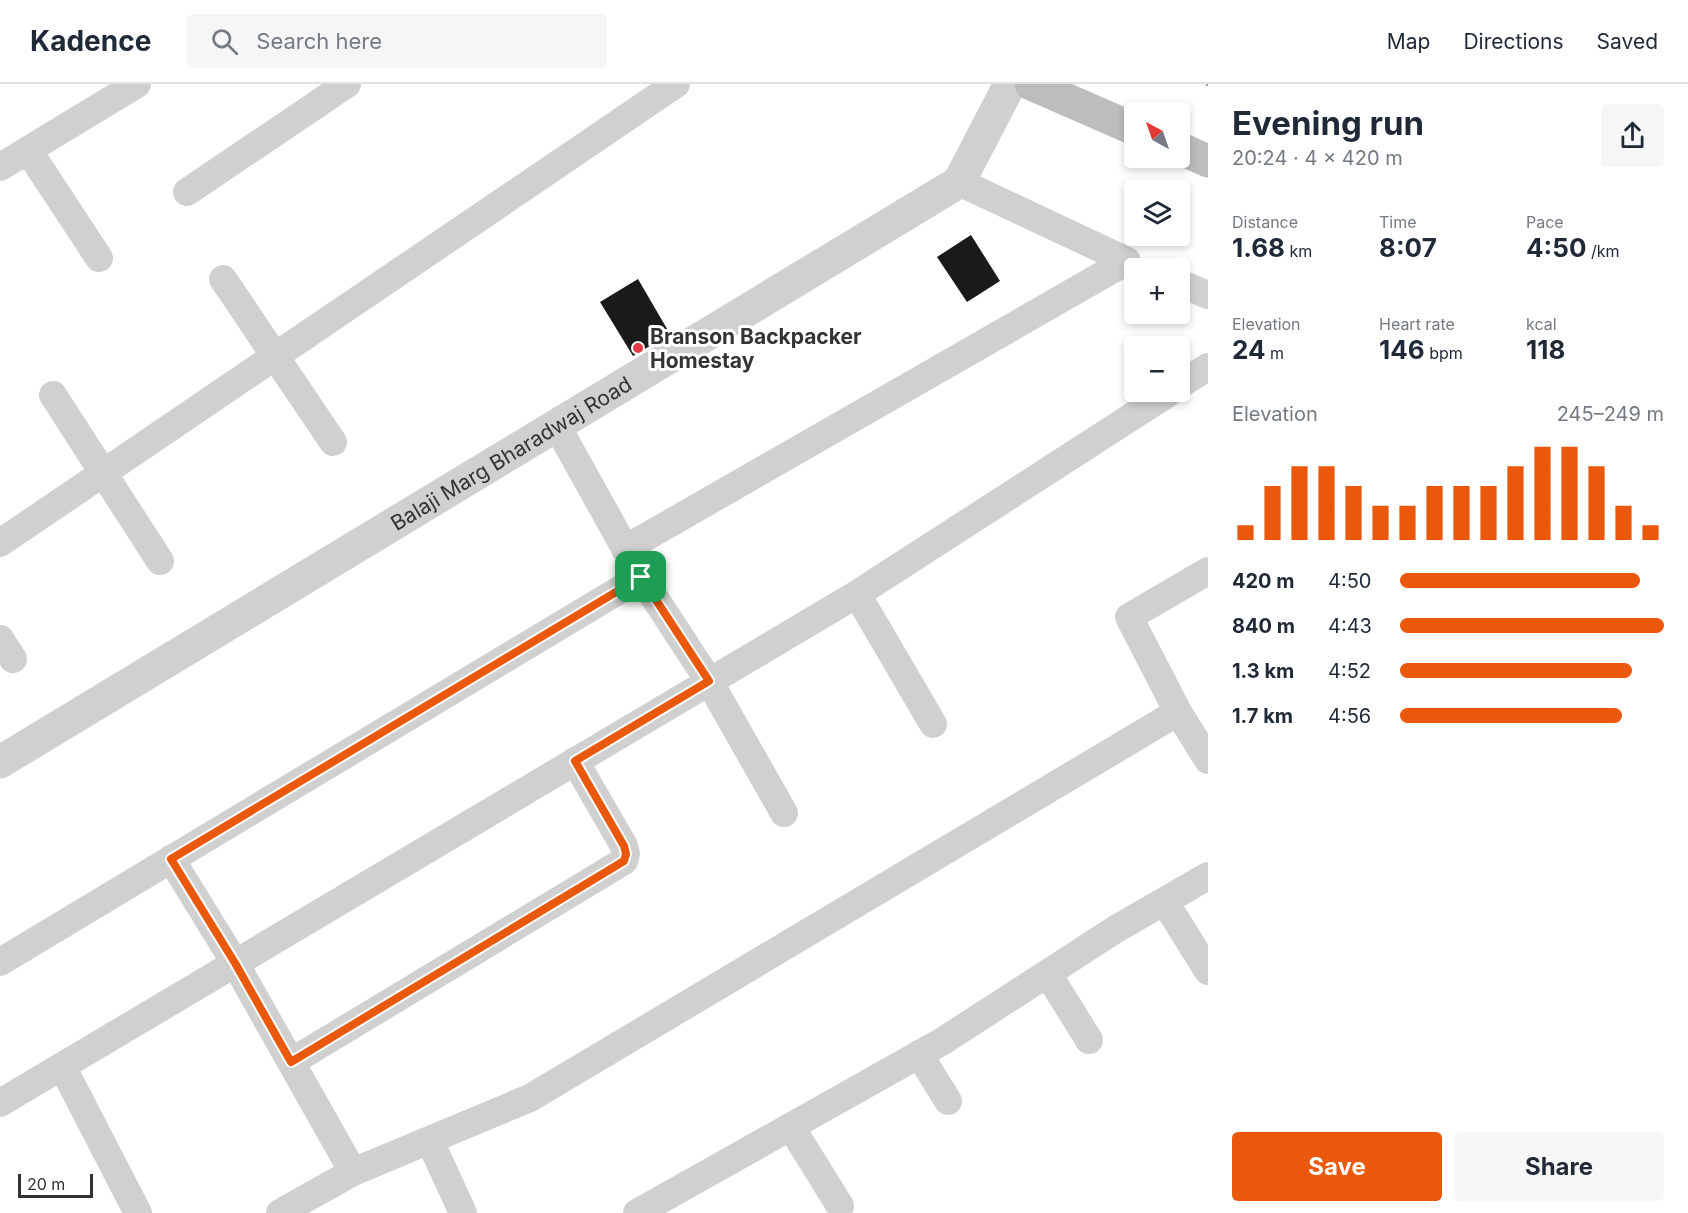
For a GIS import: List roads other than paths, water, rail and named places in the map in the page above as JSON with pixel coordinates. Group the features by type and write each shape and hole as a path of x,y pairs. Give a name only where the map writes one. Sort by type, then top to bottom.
{"main road":[{"path":"1031,84 1124,125"},
{"path":"1190,153 1208,161"}],"street":[{"path":"0,167 137,84"},
{"path":"187,192 347,84"},
{"path":"0,543 676,84"},
{"path":"1010,84 960,182 1124,259"},
{"path":"28,150 99,258"},
{"name":"Balaji Marg Bharadwaj Road","path":"0,762 960,182"},
{"path":"625,549 1124,272"},
{"path":"223,279 333,442"},
{"path":"1190,288 1208,295"},
{"path":"1190,379 1208,367"},
{"path":"53,395 160,561"},
{"path":"0,1102 857,594 1155,402"},
{"path":"557,426 641,577 709,681 784,813"},
{"path":"1208,571 1130,617 1178,712 1208,760"},
{"path":"0,962 641,577"},
{"path":"857,594 933,724"},
{"path":"280,1213 353,1172 530,1098 1178,712"},
{"path":"291,1062 624,861 626,854 624,846 575,761"},
{"path":"171,859 235,963 353,1172"},
{"path":"637,1213 667,1206 791,1127 943,1041 1116,929 1208,876"},
{"path":"1165,902 1208,971"},
{"path":"1048,974 1089,1040"},
{"path":"919,1054 948,1101"},
{"path":"62,1066 138,1213"},
{"path":"791,1127 840,1206"},
{"path":"430,1141 464,1213"}],"place":[{"name":"Branson Backpacker Homestay","path":"638,348"}]}
